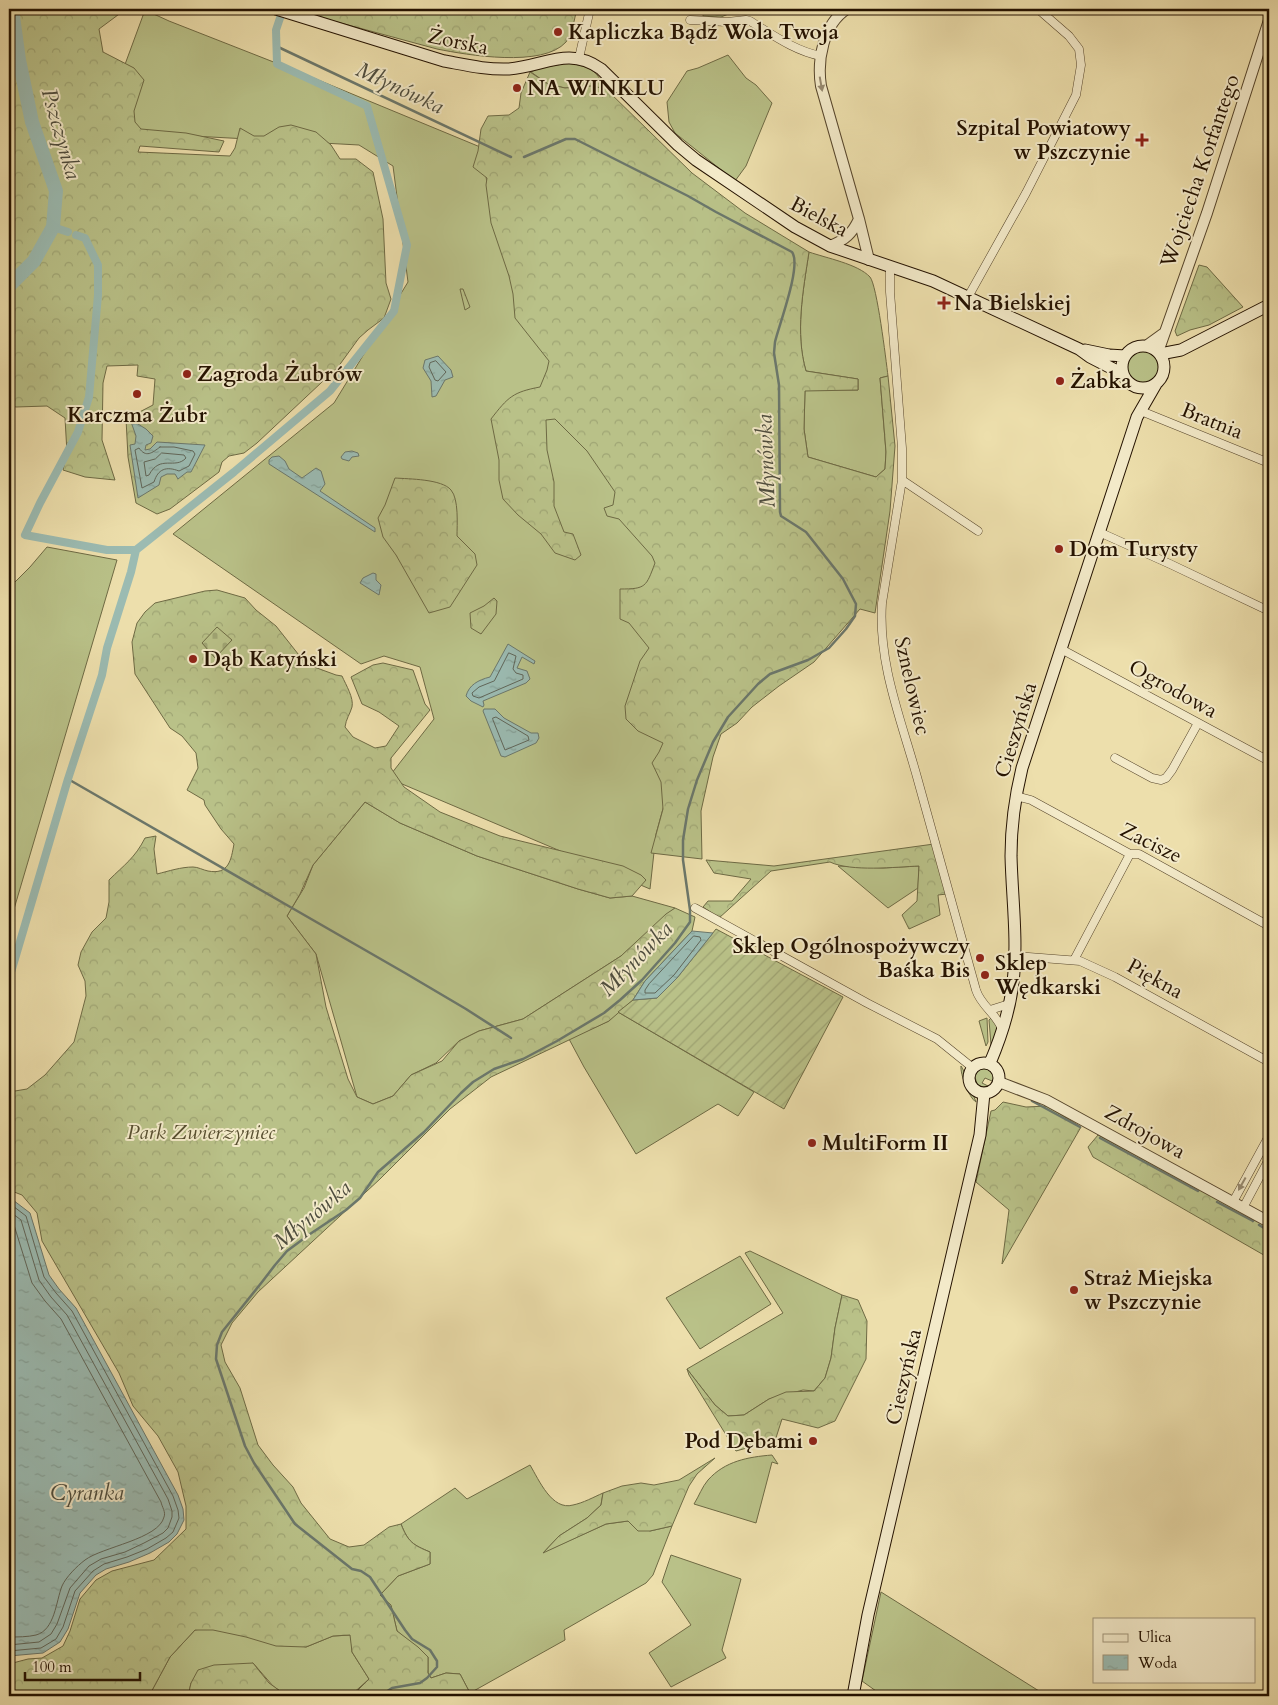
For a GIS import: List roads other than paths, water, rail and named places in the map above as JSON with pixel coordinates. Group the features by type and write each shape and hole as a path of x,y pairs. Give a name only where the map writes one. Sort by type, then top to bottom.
{"main road":[{"name":"Żorska","path":"276,9 444,61 508,69 521,68 557,58 579,58"},
{"name":"Bielska","path":"579,58 602,69 678,145 696,160 779,218 830,246 933,281 968,296 1079,349 1090,357 1124,374"},
{"path":"1181,350 1159,353 1146,346 1134,348 1126,356 1122,368 1124,374 1132,385 1144,388 1156,384 1170,361 1181,350 1269,305"},
{"name":"Bielska","path":"1079,349 1126,356"},
{"path":"1159,353 1164,364 1164,370"},
{"name":"Cieszyńska","path":"990,1063 1009,1004 1015,956 1011,849 1016,796 1030,740 1139,414 1156,384"},
{"name":"Cieszyńska","path":"1132,385 1139,414"},
{"path":"981,1063 990,1063 997,1069 999,1082 993,1090 984,1093 975,1090 970,1084 969,1076 973,1068 981,1063"},
{"name":"Cieszyńska","path":"853,1696 877,1575 979,1139 984,1093"}],"street":[{"path":"579,58 590,9"},
{"path":"846,9 836,16 832,22 821,56 820,86 869,260"},
{"path":"968,296 1029,187 1076,95 1081,65 1079,49 1069,36 1038,9"},
{"path":"690,20 750,21 794,48 821,56"},
{"name":"Wojciecha Korfantego","path":"1159,353 1164,333 1207,213 1269,20"},
{"path":"830,246 848,237 853,232 859,219"},
{"name":"Sznelowiec","path":"890,266 890,292 902,448 902,480 882,603 881,621 885,659 894,703 917,777 975,989 981,1003 997,1018 1002,1029"},
{"path":"1146,346 1164,333"},
{"name":"Bratnia","path":"1139,414 1269,463"},
{"path":"902,480 978,531"},
{"path":"1099,532 1268,608"},
{"name":"Ogrodowa","path":"1060,649 1269,761"},
{"path":"1115,758 1152,778 1161,780 1166,778 1198,723"},
{"name":"Zacisze","path":"1016,796 1031,800 1130,854 1139,854 1269,926"},
{"path":"1074,960 1130,854"},
{"path":"695,908 867,1003 934,1037 973,1068"},
{"name":"Piękna","path":"1015,956 1080,961 1115,977 1269,1062"},
{"path":"990,1010 1009,1004"},
{"name":"Zdrojowa","path":"999,1082 1046,1100 1269,1222"},
{"path":"1233,1202 1269,1136"},
{"path":"1243,1208 1269,1158"}],"water":[{"path":"438,356 451,370 453,377 445,380 436,396 432,397 431,381 423,368 425,360"},
{"path":"130,419 153,436 151,443 146,445 145,450 150,449 157,442 205,445 191,472 187,472 178,479 175,474 167,474 161,477 159,485 138,498 130,445 135,444 136,436"},
{"path":"352,451 358,453 359,456 352,457 349,461 342,459 341,457 345,452"},
{"path":"279,456 285,461 289,469 302,478 316,468 321,471 325,484 320,491 375,528 375,532 269,464 269,460 272,457"},
{"path":"373,573 376,574 376,580 381,585 379,595 360,583 363,578"},
{"path":"508,644 535,661 534,664 522,657 517,668 527,671 530,679 526,683 483,701 483,707 471,701 466,696 469,689 478,681 490,677"},
{"path":"484,709 495,709 504,718 531,733 538,733 539,738 536,743 505,757 501,756 483,711"},
{"path":"692,931 713,933 677,978 657,998 633,1000 645,981"},
{"name":"Cyranka","path":"9,1197 30,1213 49,1275 76,1308 178,1495 183,1509 184,1520 177,1534 169,1542 150,1553 106,1569 96,1575 80,1593 68,1629 60,1642 43,1653 9,1656"}],"waterway":[{"name":"Pszczynka","path":"9,286 34,261 53,227 56,191 32,122 19,60 12,9"},
{"path":"9,979 68,779 102,675 107,648 136,550 234,472 330,391 394,311 407,245 367,106 277,64 276,30 283,9"},
{"name":"Młynówka","path":"276,46 511,157"},
{"name":"Młynówka","path":"380,1696 392,1688 420,1683 437,1667 437,1661 430,1650 412,1639 370,1577 361,1571 352,1569 295,1524 254,1463 245,1446 216,1359 217,1345 222,1332 287,1251 360,1198 378,1172 424,1132 473,1082 494,1069 523,1059 604,1013 642,980 675,943 690,922 683,860 683,840 688,809 697,780 713,742 728,717 758,684 770,674 808,660 829,648 855,616 856,604 843,579 806,532 781,516 780,512 779,385 774,353 775,342 792,282 794,269 792,252 688,196 575,139 566,139 524,157"},
{"path":"53,227 68,232"},
{"path":"76,235 85,238 98,265 98,295 89,397 78,432 25,535 107,550 136,550"},
{"path":"68,779 405,973 511,1038"},
{"path":"1032,1101 1080,1127"},
{"path":"1100,1138 1198,1191"},
{"path":"1217,1202 1253,1221"},
{"path":"1259,1225 1269,1231"}],"place":[{"name":"Kapliczka Bądź Wola Twoja","path":"558,32"},
{"name":"NA WINKLU","path":"517,88"},
{"name":"Szpital Powiatowy w Pszczynie","path":"1142,140"},
{"name":"Na Bielskiej","path":"944,303"},
{"name":"Zagroda Żubrów","path":"187,374"},
{"name":"Żabka","path":"1060,381"},
{"name":"Karczma Żubr","path":"137,394"},
{"name":"Dom Turysty","path":"1059,549"},
{"name":"Dąb Katyński","path":"193,659"},
{"name":"Sklep Ogólnospożywczy Baśka Bis","path":"980,958"},
{"name":"Sklep Wędkarski","path":"985,975"},
{"name":"MultiForm II","path":"812,1143"},
{"name":"Straż Miejska w Pszczynie","path":"1074,1290"},
{"name":"Pod Dębami","path":"813,1441"}],"park label":[{"name":"Park Zwierzyniec","path":"201,1132"}]}
